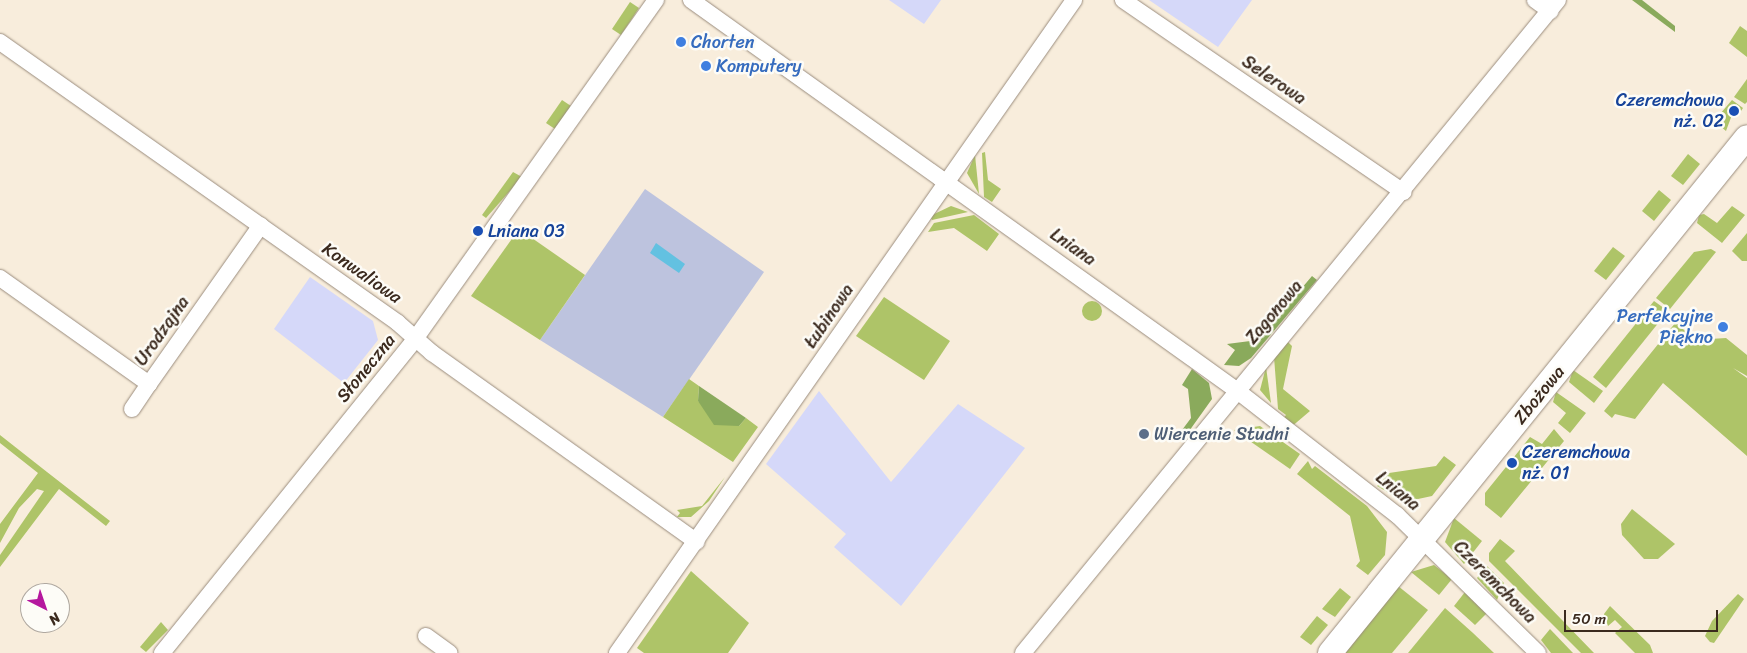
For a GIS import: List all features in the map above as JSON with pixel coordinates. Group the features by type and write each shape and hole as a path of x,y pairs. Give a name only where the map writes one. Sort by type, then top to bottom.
{"street":[{"name":"Słoneczna","path":"162,653 415,339 656,0"},
{"name":"Lniana","path":"692,0 1235,389 1423,538"},
{"name":"Łubinowa","path":"617,653 697,542 946,181 1074,0"},
{"name":"Selerowa","path":"1123,0 1403,192"},
{"path":"1534,0 1554,5"},
{"name":"Zagonowa","path":"1023,653 1235,389 1403,192 1554,5"},
{"name":"Konwaliowa","path":"0,42 261,226 697,542"},
{"name":"Zbożowa","path":"1330,653 1747,137"},
{"name":"Urodzajna","path":"0,278 149,384 261,226"},
{"path":"132,409 149,384"},
{"name":"Czeremchowa","path":"1423,538 1538,653"},
{"path":"426,636 449,653"}],"shaded area":[{"path":"889,0 941,0 924,24"},
{"path":"1149,0 1252,0 1218,47"},
{"path":"645,189 764,272 663,417 540,340"},
{"path":"310,277 373,321 378,340 344,383 274,329"},
{"path":"819,391 891,482 958,404 1025,448 901,606 834,547 846,534 766,464"}],"green space":[{"path":"1632,0 1642,0 1675,26 1675,32"},
{"path":"630,2 639,8 621,35 612,29"},
{"path":"1740,26 1747,31 1747,57 1729,43"},
{"path":"1747,79 1747,102 1745,104 1734,97"},
{"path":"562,100 571,106 555,129 546,123"},
{"path":"1732,100 1743,108 1741,111 1736,104 1726,131 1714,121"},
{"path":"985,152 988,180 1001,189 992,202 984,197 982,153"},
{"path":"1688,154 1700,164 1683,185 1671,176"},
{"path":"975,155 979,194 967,173"},
{"path":"513,172 522,177 486,218 482,215"},
{"path":"1659,190 1671,200 1654,221 1642,211"},
{"path":"951,206 968,212 932,220 930,216"},
{"path":"1732,206 1745,215 1722,243 1697,223 1699,215 1704,214 1717,223"},
{"path":"974,215 999,234 987,251 954,228 928,232 934,223"},
{"path":"519,229 585,275 540,340 471,296"},
{"path":"1747,233 1747,261 1742,261 1732,251"},
{"path":"1613,247 1625,256 1606,280 1594,271"},
{"path":"1711,249 1716,252 1670,309 1656,298 1694,252"},
{"path":"1312,276 1317,280 1251,358 1239,366 1224,365 1235,350 1227,344 1258,340"},
{"path":"884,297 950,341 924,380 856,336"},
{"path":"1092,301 1099,304 1102,311 1099,318 1092,321 1085,318 1082,311 1085,304"},
{"path":"1654,301 1668,311 1606,388 1593,377"},
{"path":"1676,322 1694,340 1726,338 1747,355 1747,376 1733,368 1747,378 1747,456 1663,383 1635,419 1615,414 1612,418 1604,411"},
{"path":"1287,341 1292,346 1283,389 1310,411 1290,428 1281,421 1286,415 1278,409 1274,357"},
{"path":"1266,367 1271,403 1260,390"},
{"path":"1192,369 1209,383 1212,399 1187,434 1182,430 1191,418 1188,389 1182,385"},
{"path":"1573,370 1603,391 1594,403 1569,382"},
{"path":"689,379 699,386 698,401 739,426 746,418 758,427 733,462 663,417"},
{"path":"699,386 746,418 739,426 714,425 698,401"},
{"path":"1556,392 1586,413 1570,433 1558,423 1566,413 1553,402"},
{"path":"1260,426 1300,454 1290,469 1234,430"},
{"path":"1554,429 1564,441 1501,518 1485,505 1485,493 1506,467 1510,470 1518,460 1514,457 1530,437 1542,444"},
{"path":"0,435 110,521 106,526 59,489 0,567 0,555 44,491 37,489 19,508 0,543 0,524 38,473 0,443"},
{"path":"1444,456 1456,465 1432,496 1404,502 1377,486 1389,473 1436,466"},
{"path":"1308,461 1312,469 1315,466 1367,506 1387,532 1385,555 1368,575 1356,566 1360,561 1350,516 1297,474"},
{"path":"725,477 709,501 691,517 677,517 680,513 677,510 702,506"},
{"path":"1632,509 1675,544 1658,559 1644,559 1622,535 1621,524"},
{"path":"1454,518 1482,541 1464,564 1445,542"},
{"path":"1500,539 1515,551 1505,561 1594,653 1581,653 1489,561 1489,553"},
{"path":"1434,565 1452,579 1439,595 1411,572"},
{"path":"1487,566 1504,583 1497,600 1477,578"},
{"path":"691,571 749,623 728,653 644,653 637,648"},
{"path":"1398,586 1428,610 1392,653 1344,653"},
{"path":"1340,588 1351,597 1335,617 1322,609"},
{"path":"1465,592 1487,613 1475,625 1454,606"},
{"path":"1738,594 1744,599 1714,643 1710,642 1705,636 1712,621"},
{"path":"1610,606 1650,645 1653,653 1635,653 1615,633 1622,627 1615,620 1608,626 1604,614"},
{"path":"1445,608 1473,633 1494,653 1408,653"},
{"path":"1317,616 1328,625 1311,645 1300,637"},
{"path":"161,622 168,630 146,652 140,647"},
{"path":"1550,629 1573,653 1551,653 1541,640"}],"water":[{"path":"656,243 685,264 679,273 650,253"}],"place":[{"name":"Chorten","path":"681,42"},
{"name":"Komputery","path":"706,66"},
{"name":"Czeremchowa nż. 02","path":"1734,111"},
{"name":"Lniana 03","path":"478,231"},
{"name":"Perfekcyjne Piękno","path":"1723,327"},
{"name":"Wiercenie Studni","path":"1144,434"},
{"name":"Czeremchowa nż. 01","path":"1512,463"}]}
